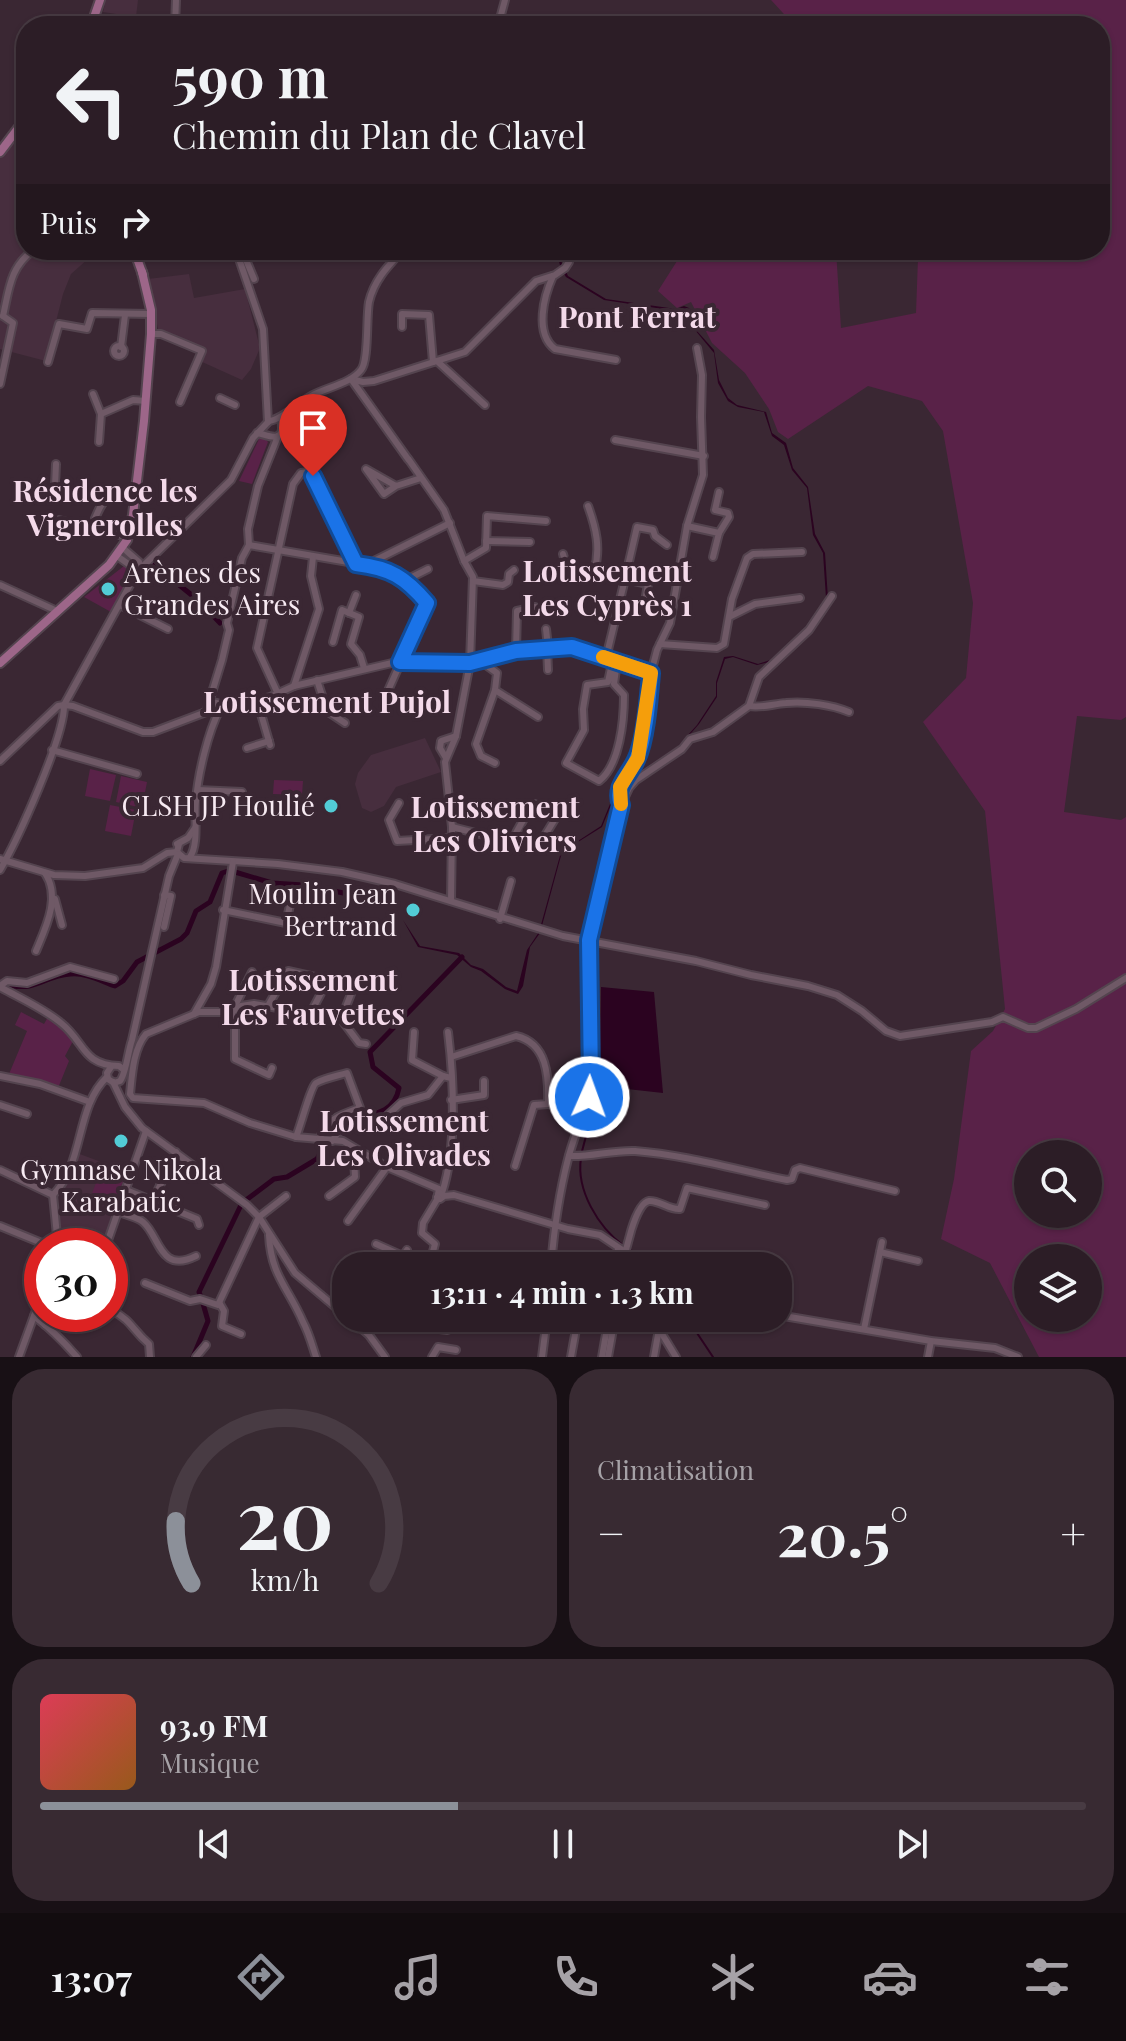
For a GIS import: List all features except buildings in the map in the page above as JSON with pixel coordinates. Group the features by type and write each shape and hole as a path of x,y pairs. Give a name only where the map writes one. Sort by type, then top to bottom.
{"main road":[{"path":"0,152 16,131"},
{"path":"0,663 117,556 127,537 136,492 153,334 151,295 138,260"},
{"path":"142,272 153,334"}],"street":[{"path":"0,384 13,323 1,316 21,260"},
{"path":"194,847 198,790 216,708 214,689 273,428 263,329 242,260"},
{"path":"244,260 254,279"},
{"path":"0,870 52,750 63,719 64,705 141,568 231,481 257,433 273,428 284,414 313,395 351,379 365,364 365,326 370,299 377,279 394,260"},
{"path":"569,260 544,302 542,317 550,345 555,349 616,360"},
{"path":"351,379 374,381 465,352 536,281 560,271"},
{"path":"48,362 59,324 87,329 92,313 151,314"},
{"path":"402,327 402,314 429,315 435,361 485,405"},
{"path":"121,347 125,315"},
{"path":"153,334 161,334 202,351 180,402"},
{"path":"552,1252 554,1224 569,1156 588,1101 591,1080 589,940 620,801 620,787 638,758 651,673 670,623 687,526 703,475 702,375 697,348"},
{"path":"351,379 450,523 473,581 470,663 456,736 446,758"},
{"path":"93,394 101,414 99,442"},
{"path":"220,398 235,405"},
{"path":"101,414 133,400 146,401"},
{"path":"273,428 326,452"},
{"path":"615,440 704,456"},
{"path":"56,464 55,486 77,496 102,501"},
{"path":"396,486 366,469 384,494 396,486 421,478"},
{"path":"278,694 257,648 293,484 301,473 309,472 320,488 356,564"},
{"path":"91,528 102,501 111,493 136,492"},
{"path":"713,557 719,533 729,517 728,513 715,510 719,492"},
{"path":"588,506 599,555 594,571"},
{"path":"464,561 486,548 487,516 546,521"},
{"path":"59,520 127,537"},
{"path":"366,565 450,523"},
{"path":"687,526 719,533"},
{"path":"611,683 587,685 584,730 566,763 599,781 605,777 614,758 624,708 624,695 611,683 611,668 606,658 637,527 653,530 655,536 667,545"},
{"path":"486,541 530,542"},
{"path":"249,545 395,573 406,580 427,603 383,702"},
{"path":"123,548 139,562 141,568"},
{"path":"660,644 717,648 724,644 732,599 747,558 753,554 802,552"},
{"path":"563,554 568,573 594,571 648,584 644,607"},
{"path":"117,556 134,568 141,568"},
{"path":"294,686 319,609 311,576 313,557"},
{"path":"406,580 428,569"},
{"path":"473,581 503,585 514,570"},
{"path":"0,585 57,611"},
{"path":"349,613 356,595"},
{"path":"620,801 636,780 682,749 690,739 713,732 749,706 759,677 809,630 832,596"},
{"path":"731,616 755,604 800,598"},
{"path":"120,605 168,629"},
{"path":"516,651 517,611 535,607"},
{"path":"333,642 342,610 359,617 351,644 360,655 364,668"},
{"path":"546,629 548,670"},
{"path":"0,761 58,706 64,705 143,732 153,732 216,708 257,700 294,686 364,668 400,662 470,663 516,651 572,647 651,673"},
{"path":"479,660 497,673 495,690 476,744 481,756 495,763"},
{"path":"611,683 616,669 622,664"},
{"path":"317,680 327,711 345,723"},
{"path":"495,690 538,717"},
{"path":"247,748 270,743 257,700"},
{"path":"749,706 791,702 837,707 849,712"},
{"path":"451,901 452,827 446,758 440,748 441,741 456,736"},
{"path":"52,750 137,774"},
{"path":"198,790 242,792"},
{"path":"399,803 389,820 397,841 451,838"},
{"path":"452,827 511,842 539,845 555,819 553,814 535,804 531,806 511,842"},
{"path":"159,858 195,828"},
{"path":"181,842 189,841 200,858"},
{"path":"181,842 182,855"},
{"path":"194,847 182,855 169,876 132,1040 117,1075 125,1107 146,1131 247,1205 259,1217 295,1273 332,1304"},
{"path":"3,860 54,875 85,876 143,868 167,853 342,872 451,901 540,930 808,986 837,995 886,1031 900,1036 992,1022 1003,1017 1028,1028 1036,1028 1076,1009 1126,978"},
{"path":"194,1014 211,984 216,967 233,862"},
{"path":"36,951 50,915 52,891 45,873"},
{"path":"54,875 55,905 62,925"},
{"path":"500,919 511,881"},
{"path":"164,895 171,896 164,927"},
{"path":"223,910 286,923 290,905"},
{"path":"114,979 70,967 27,983 7,981 0,987 64,1025 91,1060 117,1075 133,1098 204,1103 250,1123 296,1137 343,1141 387,1167 439,1189 440,1195"},
{"path":"269,1004 288,971 351,985 341,1019"},
{"path":"252,972 232,1012 235,1059 269,1075 272,1068"},
{"path":"310,1014 328,980"},
{"path":"56,1228 53,1195 62,1183 77,1149 90,1102 100,1084 117,1075 146,1034 194,1014 232,1012 241,1006 269,1004 341,1019 359,1043 366,1044"},
{"path":"414,1032 412,1060 447,1077"},
{"path":"433,1252 435,1244 422,1230 440,1195 450,1154 451,1100 447,1077 451,1057 448,1032"},
{"path":"451,1057 516,1036 527,1039 538,1047 545,1063 548,1104"},
{"path":"296,1137 308,1106 311,1088 316,1083 347,1073 360,1108 325,1124 319,1140"},
{"path":"0,1076 40,1084 90,1102"},
{"path":"332,1141 345,1125 362,1118 378,1124 401,1103 428,1095 447,1077"},
{"path":"451,1100 484,1095 484,1081"},
{"path":"515,1166 534,1105 576,1108"},
{"path":"0,1117 2,1106 27,1114"},
{"path":"113,1228 146,1131"},
{"path":"569,1156 587,1157 611,1150 649,1153 787,1180 792,1179 797,1169 804,1169 895,1191"},
{"path":"329,1196 355,1177 354,1157 358,1151"},
{"path":"155,1196 176,1152"},
{"path":"348,1221 387,1167"},
{"path":"0,1170 53,1195"},
{"path":"622,1250 628,1244 640,1205 651,1201 680,1209 687,1188 765,1205"},
{"path":"126,1190 197,1219 199,1225"},
{"path":"440,1195 454,1195 600,1235 625,1252"},
{"path":"219,1305 259,1217 286,1196"},
{"path":"119,1212 142,1221 166,1256 188,1260 196,1256"},
{"path":"0,1226 24,1236"},
{"path":"269,1234 271,1261 303,1320 316,1357"},
{"path":"864,1329 882,1242"},
{"path":"376,1244 402,1252"},
{"path":"880,1252 918,1261"},
{"path":"271,1261 279,1258 288,1261"},
{"path":"145,1283 190,1301 200,1299 219,1305 224,1311 222,1326 241,1334"},
{"path":"792,1317 931,1341 995,1348 1018,1357"},
{"path":"128,1318 136,1333 149,1344 150,1357"},
{"path":"19,1357 28,1332"},
{"path":"49,1332 62,1339 77,1357"},
{"path":"367,1332 385,1357"},
{"path":"542,1357 545,1332"},
{"path":"571,1357 575,1332"},
{"path":"605,1357 609,1332"},
{"path":"654,1357 658,1332"},
{"path":"661,1332 676,1357"},
{"path":"928,1357 931,1341"},
{"path":"196,1357 206,1345"},
{"path":"432,1357 438,1347 456,1350"}],"shaded area":[{"path":"106,0 138,0 136,16 103,12"},
{"path":"771,0 1126,0 1126,717 1121,720 1077,716 1064,812 1121,820 1126,817 1126,1357 1039,1357 1026,1332 1102,1332 1102,1244 1014,1244 1014,1309 990,1263 941,1239 954,1179 971,1051 993,1031 1005,1009 985,811 923,722 966,678 973,603 943,431 922,401 868,386 788,439 778,432 769,409 745,373 712,343 691,302 677,308 658,291 678,260 837,260 841,328 916,313 918,260 1110,260 1110,16 786,16"},
{"path":"16,138 16,260 87,260 71,274 46,361 0,349 0,158"},
{"path":"559,260 568,276 606,299 689,308 697,331 714,350 719,380 728,398 737,405 766,412 772,433 786,443 793,468 808,487 815,534 825,553 828,599 806,631 769,662 757,665 733,657 725,659 717,683 717,697 699,724 678,748 635,777 622,798 611,805 602,827 562,852 540,933 530,947 523,986 518,994 505,989 471,967 457,955 418,947 403,920 420,946 459,953 471,965 483,969 506,987 517,991 527,950 539,932 561,852 601,826 610,804 633,776 678,746 697,725 716,696 716,682 724,657 733,656 758,664 770,660 807,627 826,598 823,553 813,535 807,488 792,470 784,445 772,436 764,412 738,407 728,401 718,383 714,353 695,330 689,310 676,311 604,300 566,277"},
{"path":"189,274 194,298 245,289 260,348 251,369 242,380 200,361 204,349 158,329 148,279"},
{"path":"264,438 268,442 252,484 239,481 259,439"},
{"name":"Arènes des Grandes Aires","path":"127,566 127,581 111,612 84,597"},
{"path":"425,738 441,772 396,787 384,806 371,812 362,808 355,784 358,773 371,755"},
{"path":"90,769 116,775 110,801 85,796"},
{"path":"121,776 147,782 142,808 116,802"},
{"path":"274,780 303,781 302,795 273,794"},
{"path":"110,805 136,810 131,836 105,831"},
{"path":"601,987 654,992 663,1093 600,1086"},
{"path":"21,1012 44,1024 48,1017 64,1029 73,1041 65,1056 69,1061 58,1088 9,1074 27,1031 15,1025"},
{"path":"77,1153 128,1172 110,1228 60,1228 57,1208 62,1209 65,1200 61,1189"},
{"path":"103,1164 126,1173 113,1207 90,1199"}],"waterway":[{"path":"152,563 199,601 220,623"},
{"path":"7,984 25,987 61,975 81,974 115,986 123,981 137,962 187,933 196,911 210,902 222,873 228,871"},
{"path":"235,872 272,883 303,885 379,900"},
{"path":"327,1140 332,1129 341,1123 375,1114 394,1101 399,1088 373,1067 370,1052 462,957"},
{"path":"581,1155 595,1102 604,1087"},
{"path":"246,1200 274,1179 287,1177 317,1159 326,1141"},
{"path":"581,1158 582,1183 591,1207 614,1238 635,1252"},
{"path":"202,1300 199,1292 242,1203"},
{"path":"193,1357 208,1321 202,1300"},
{"path":"696,1332 713,1357"}],"slow traffic":[{"path":"603,657 651,673 638,758 620,787 618,795 621,804"}],"place":[{"name":"Arènes des Grandes Aires","path":"108,589"},
{"name":"CLSH JP Houlié","path":"331,806"},
{"name":"Moulin Jean Bertrand","path":"413,910"},
{"name":"Gymnase Nikola Karabatic","path":"121,1141"}],"district":[{"name":"Pont Ferrat","path":"637,318"},
{"name":"Résidence les Vignerolles","path":"105,509"},
{"name":"Lotissement Les Cyprès 1","path":"607,589"},
{"name":"Lotissement Pujol","path":"327,703"},
{"name":"Lotissement Les Oliviers","path":"495,825"},
{"name":"Lotissement Les Fauvettes","path":"313,998"},
{"name":"Lotissement Les Olivades","path":"404,1139"}],"route":[{"path":"313,476 356,564 395,573 410,582 427,603 400,662 470,663 516,651 572,647 651,673 638,758 620,787 618,795 621,805 589,940 589,1097"}]}
